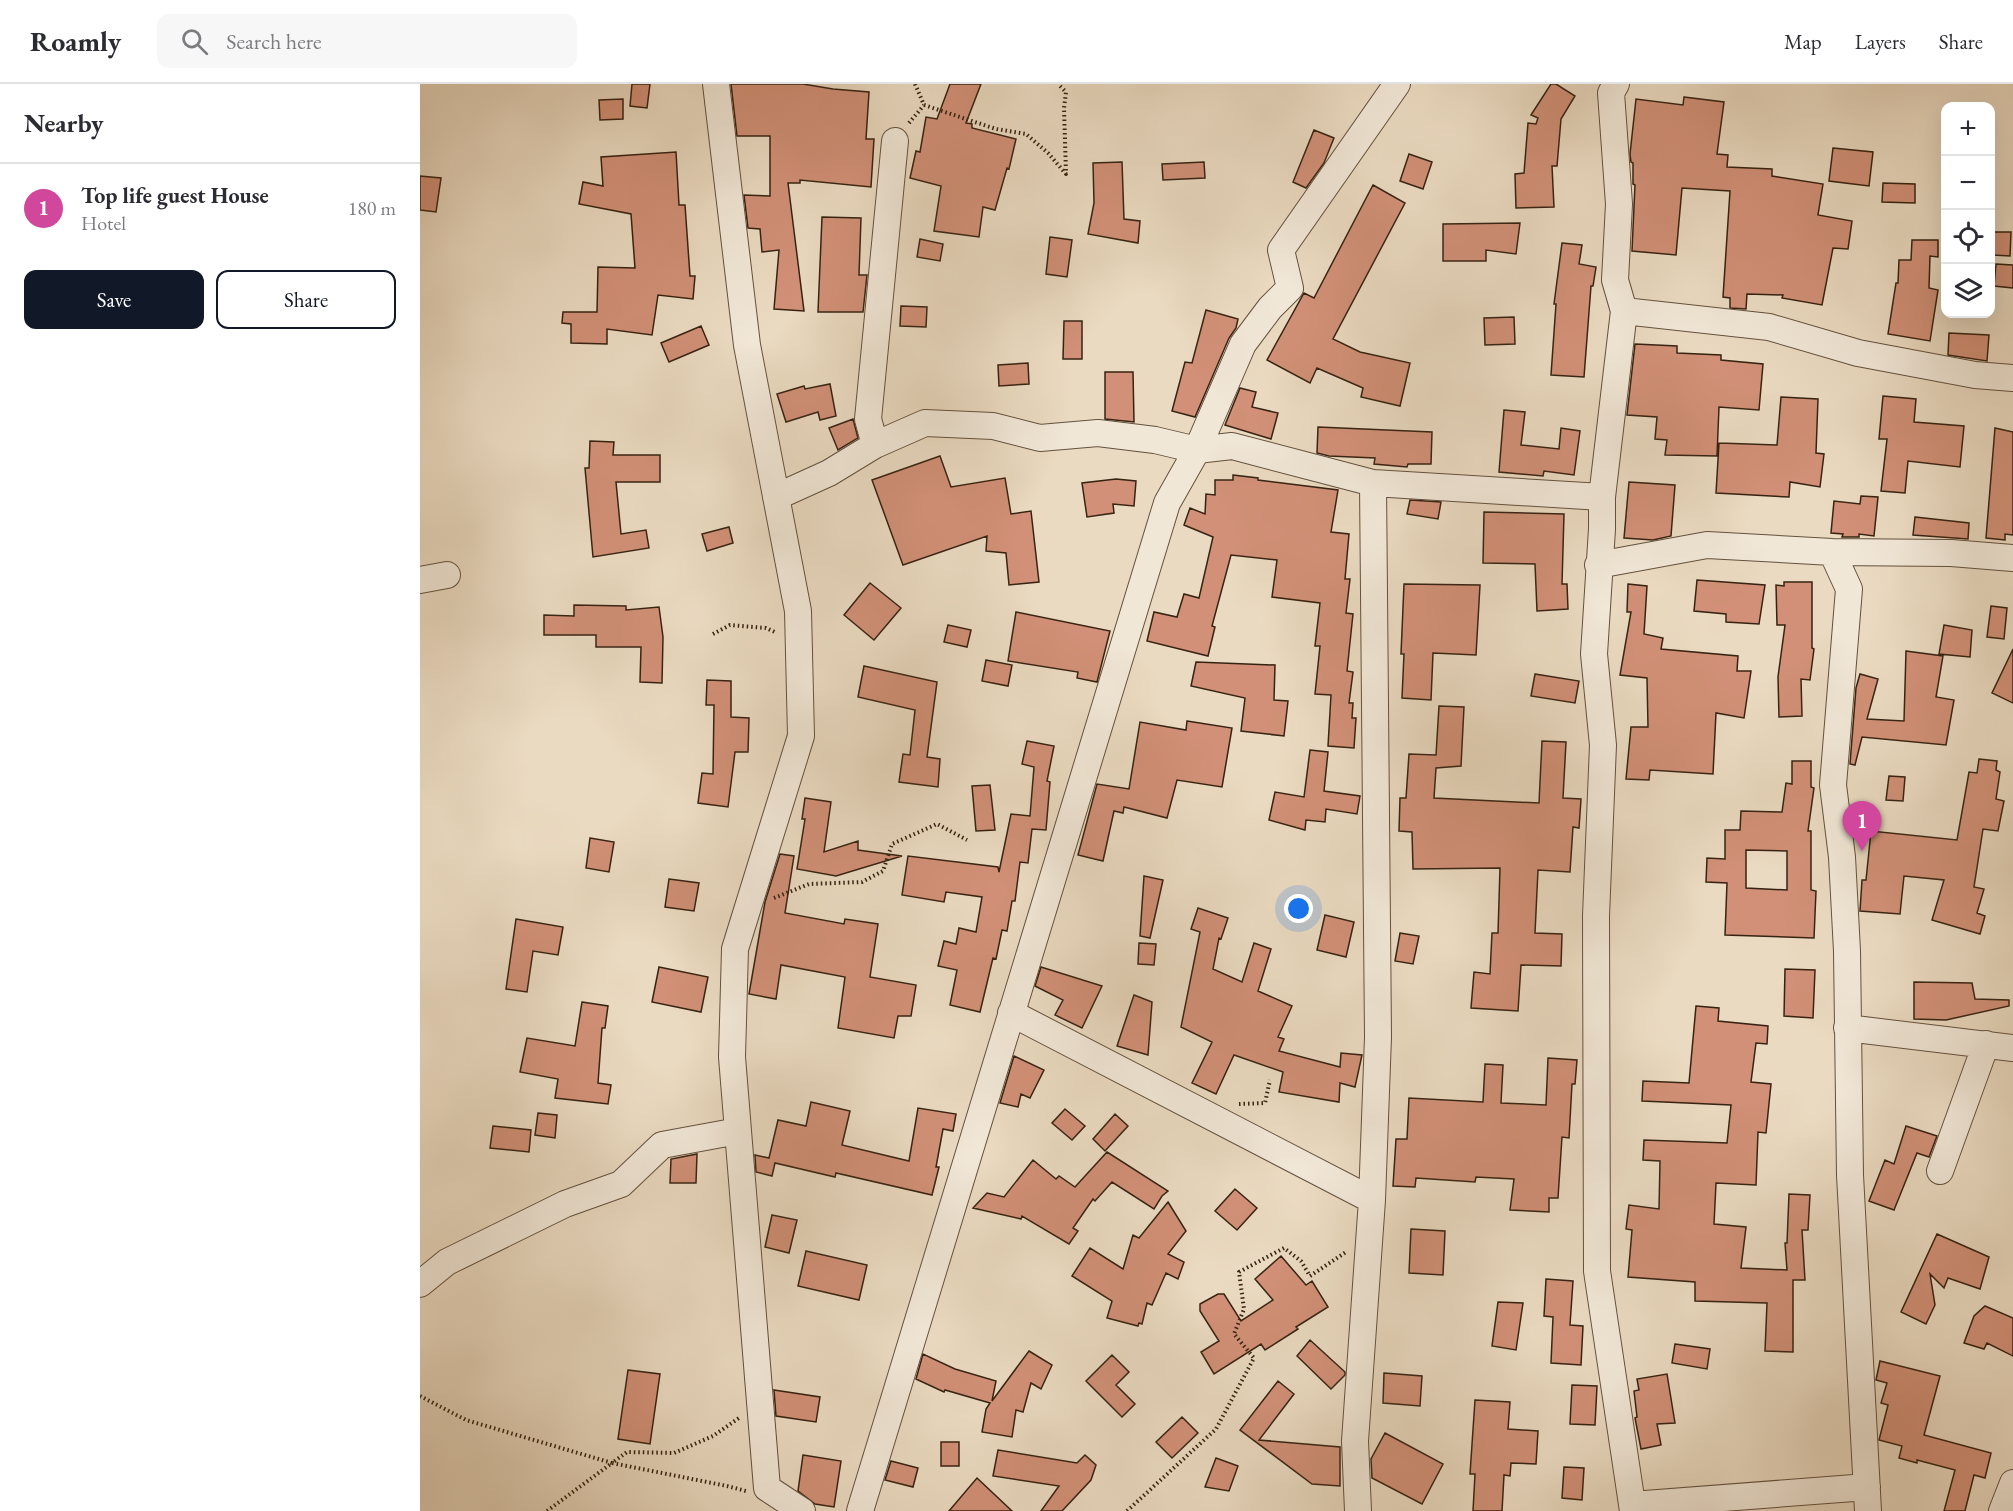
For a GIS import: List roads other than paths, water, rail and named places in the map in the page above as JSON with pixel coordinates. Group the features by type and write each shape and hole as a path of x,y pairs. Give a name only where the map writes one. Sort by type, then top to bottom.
{"street":[{"path":"716,84 747,345 798,611 801,736 735,949 732,1057 767,1488 802,1511"},
{"path":"860,1511 1167,503 1197,450 1243,345 1269,308 1290,288 1281,250 1397,84"},
{"path":"1616,84 1611,93 1620,204 1616,280 1624,311 1602,497 1594,654 1604,745 1596,916 1597,1271 1633,1508 1868,1499 1850,1175 1847,951 1842,858 1833,785 1849,589 1832,552"},
{"path":"875,445 868,420 895,141"},
{"path":"1624,311 1769,327 1858,354 1975,375 2013,378"},
{"path":"776,497 829,473 875,445 925,423 993,426 1041,438 1098,434 1155,440 1197,450 1232,446 1373,483 1602,497"},
{"path":"1359,1511 1355,1441 1372,1200 1378,1037 1373,483"},
{"path":"1598,565 1707,544 1832,552 1951,553 2013,558"},
{"path":"420,580 447,574"},
{"path":"1011,1013 1372,1200"},
{"path":"1847,1028 2013,1048"},
{"path":"1940,1171 1986,1044"},
{"path":"420,1284 447,1262 554,1209 621,1184 662,1145 738,1131"},
{"path":"2002,1511 2013,1483"}],"place":[{"name":"Top life guest House","path":"1862,851"}]}
